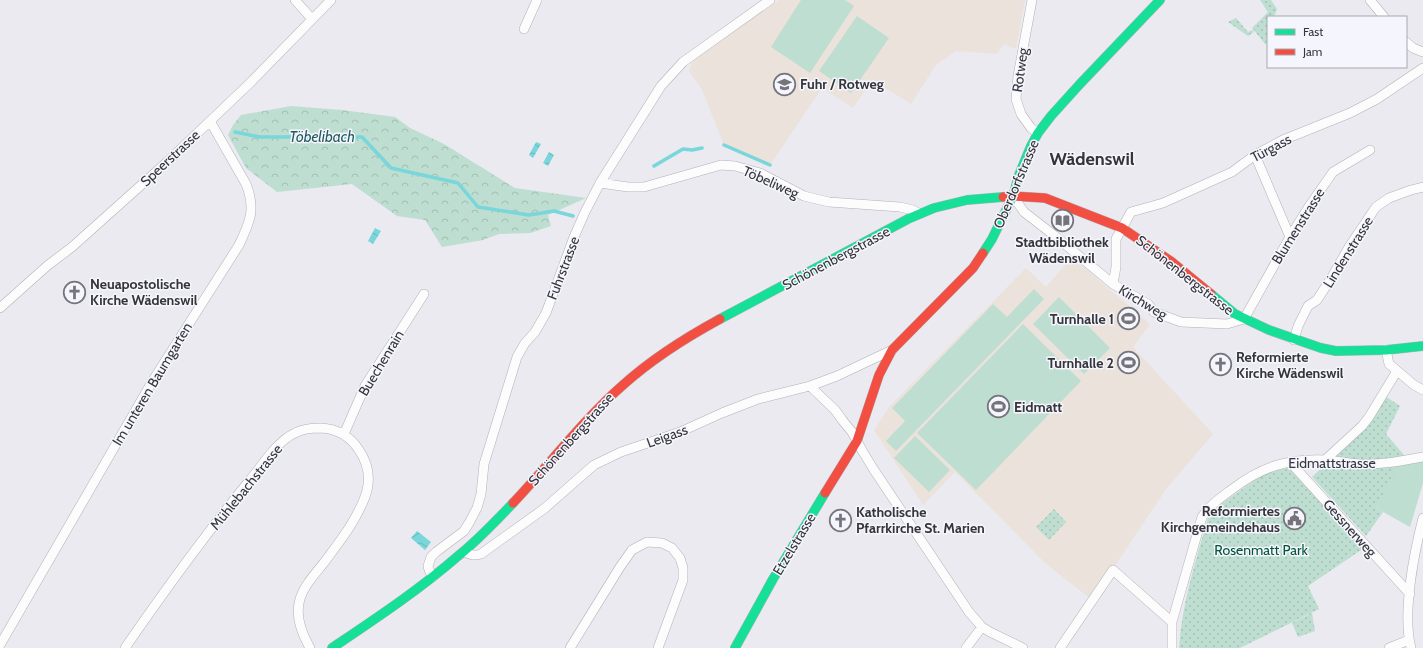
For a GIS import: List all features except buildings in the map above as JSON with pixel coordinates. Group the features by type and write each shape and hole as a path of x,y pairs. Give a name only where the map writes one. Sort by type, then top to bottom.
{"street":[{"path":"295,0 312,19"},
{"name":"Speerstrasse","path":"0,308 167,162 259,73 331,0"},
{"path":"524,29 537,0"},
{"name":"Rotweg","path":"1032,0 1018,76 1016,99 1021,114 1031,128 1038,133"},
{"name":"Oberdorfstrasse","path":"857,441 879,375 892,350 973,268 992,239 1013,196 1019,175 1038,133 1051,116 1082,82 1160,0"},
{"path":"1370,0 1383,16"},
{"name":"Fuhrstrasse","path":"433,577 428,566 431,557 464,531 470,523 477,508 481,494 484,464 517,357 525,343 535,332 546,313 574,237 600,183 661,86 683,62 766,1"},
{"path":"1407,43 1413,48 1423,52"},
{"name":"Türgass","path":"1122,228 1131,212 1163,202 1232,172 1255,155 1283,140 1350,113 1377,99 1423,68"},
{"name":"Im unteren Baumgarten","path":"0,645 148,389 249,225 251,210 250,195 246,184 210,120"},
{"name":"Blumenstrasse","path":"1244,319 1290,237 1333,172 1370,150"},
{"path":"1255,155 1290,237"},
{"name":"Töbeliweg","path":"600,183 628,187 644,187 721,165 735,166 760,173 804,196 829,202 900,207 913,210 920,214"},
{"name":"Lindenstrasse","path":"1294,340 1298,326 1308,306 1316,300 1332,277 1349,247 1376,207 1389,198 1423,187"},
{"name":"Schönenbergstrasse","path":"332,648 433,577 465,552 514,503 592,413 620,387 664,352 699,330 920,214 942,206 967,200 1013,196 1032,196 1055,201 1122,228 1136,236 1172,262 1226,307 1244,319 1294,340 1336,351 1386,350 1423,346"},
{"name":"Kirchweg","path":"1013,196 1024,212 1113,284 1148,304 1154,312 1172,320 1181,322 1227,324 1244,319"},
{"name":"Kirchweg","path":"1113,284 1116,267 1116,239 1122,228"},
{"name":"Buechenrain","path":"344,434 365,386 424,294"},
{"name":"Leigass","path":"465,552 476,556 481,554 545,508 594,465 607,458 680,432 758,399 810,386 860,366 881,354 892,350"},
{"path":"1386,350 1389,364 1414,385 1423,390"},
{"path":"1325,460 1366,422 1396,371"},
{"path":"810,386 835,410 852,432 874,470 963,603 982,627 1023,648"},
{"name":"Mühlebachstrasse","path":"125,648 179,570 220,516 282,442 295,432 309,429 328,429 344,434"},
{"path":"310,648 300,623 298,612 299,601 303,590 336,548 362,506 368,492 369,476 366,462 353,442 344,434"},
{"name":"Etzelstrasse","path":"735,648 773,579 857,441"},
{"name":"Eidmattstrasse","path":"1172,648 1172,622 1202,517 1209,507 1242,481 1274,465 1290,462 1325,460 1360,464 1393,463 1423,458"},
{"name":"Gessnerweg","path":"1290,462 1410,594"},
{"path":"1389,648 1410,644 1408,616 1410,594 1417,541 1423,518"},
{"path":"570,648 632,550 647,542 662,543 672,548 680,558 684,568 683,580 658,648"},
{"path":"1060,648 1113,570 1172,622"},
{"path":"966,648 982,627"}],"shaded area":[{"name":"Fuhr / Rotweg","path":"779,0 1025,0 1016,49 1004,44 997,54 956,51 936,65 911,104 872,80 853,108 822,88 770,165 724,145 702,90 689,71 692,62"},
{"name":"Eidmatt","path":"1072,257 1150,324 1133,347 1213,434 1167,488 1092,600 1045,563 955,472 923,505 874,430 890,406 1026,268 1046,287"}],"green space":[{"path":"801,0 845,0 854,6 810,73 771,47"},
{"path":"1260,0 1271,0 1277,9 1274,16 1267,16 1266,45 1252,28 1268,12"},
{"path":"857,16 889,38 851,93 819,71"},
{"path":"1236,18 1248,32 1252,30 1254,32 1248,36 1228,22"},
{"path":"291,106 342,110 395,117 410,128 444,144 515,188 586,198 548,215 551,226 530,233 499,234 483,240 442,247 425,220 397,216 352,184 277,192 246,168 228,135 233,125 241,115"},
{"path":"1034,289 1044,299 896,451 886,441 905,421 892,408 993,304 1007,317"},
{"path":"1059,297 1110,348 1084,374 1033,324"},
{"name":"Eidmatt","path":"1023,324 1081,381 976,490 917,433"},
{"path":"1385,396 1400,406 1386,434 1404,455 1376,508 1383,512 1366,536 1312,477 1370,423"},
{"path":"915,436 950,470 929,492 894,458"},
{"path":"1423,461 1423,483 1410,527 1376,508 1398,465"},
{"name":"Rosenmatt Park","path":"1291,467 1364,548 1308,586 1319,609 1240,648 1179,648 1183,615 1190,584 1211,511 1264,474"},
{"path":"1054,509 1066,522 1049,540 1036,527"},
{"path":"1312,613 1315,631 1298,637 1292,623"}],"water":[{"path":"536,142 541,144 533,158 529,155"},
{"path":"549,152 554,155 548,166 543,163"},
{"path":"375,228 381,231 373,244 368,241"},
{"path":"417,531 431,542 425,550 411,538"}],"waterway":[{"name":"Töbelibach","path":"235,132 260,137 362,137 391,168 458,183 478,207 529,215 554,211 573,216"},
{"name":"Töbelibach","path":"724,145 770,165"},
{"name":"Töbelibach","path":"654,166 683,149 692,150 702,148"}],"traffic: fast":[{"path":"983,253 992,239 1013,196 1019,175 1038,133 1079,85 1160,0"},
{"path":"720,319 908,219 934,208 967,200 1003,197"},
{"path":"1211,294 1235,314 1269,330 1321,348 1336,351 1386,350 1423,346"},
{"path":"735,648 773,579 825,493"},
{"path":"332,648 396,604 443,569 493,524 513,503"}],"traffic: jam":[{"path":"1003,197 1013,196 1045,198 1122,228 1172,262 1211,294"},
{"path":"825,493 857,441 879,375 892,350 973,268 983,253"},
{"path":"513,503 580,428 623,385 645,366 669,349 720,319"}],"place":[{"name":"Fuhr / Rotweg","path":"784,84"},
{"name":"Stadtbibliothek Wädenswil","path":"1062,220"},
{"name":"Neuapostolische Kirche Wädenswil","path":"74,292"},
{"name":"Turnhalle 1","path":"1129,319"},
{"name":"Turnhalle 2","path":"1129,363"},
{"name":"Reformierte Kirche Wädenswil","path":"1221,365"},
{"name":"Eidmatt","path":"999,407"},
{"name":"Reformiertes Kirchgemeindehaus","path":"1295,519"},
{"name":"Katholische Pfarrkirche St. Marien","path":"841,520"}],"district":[{"name":"Wädenswil","path":"1092,159"}]}
